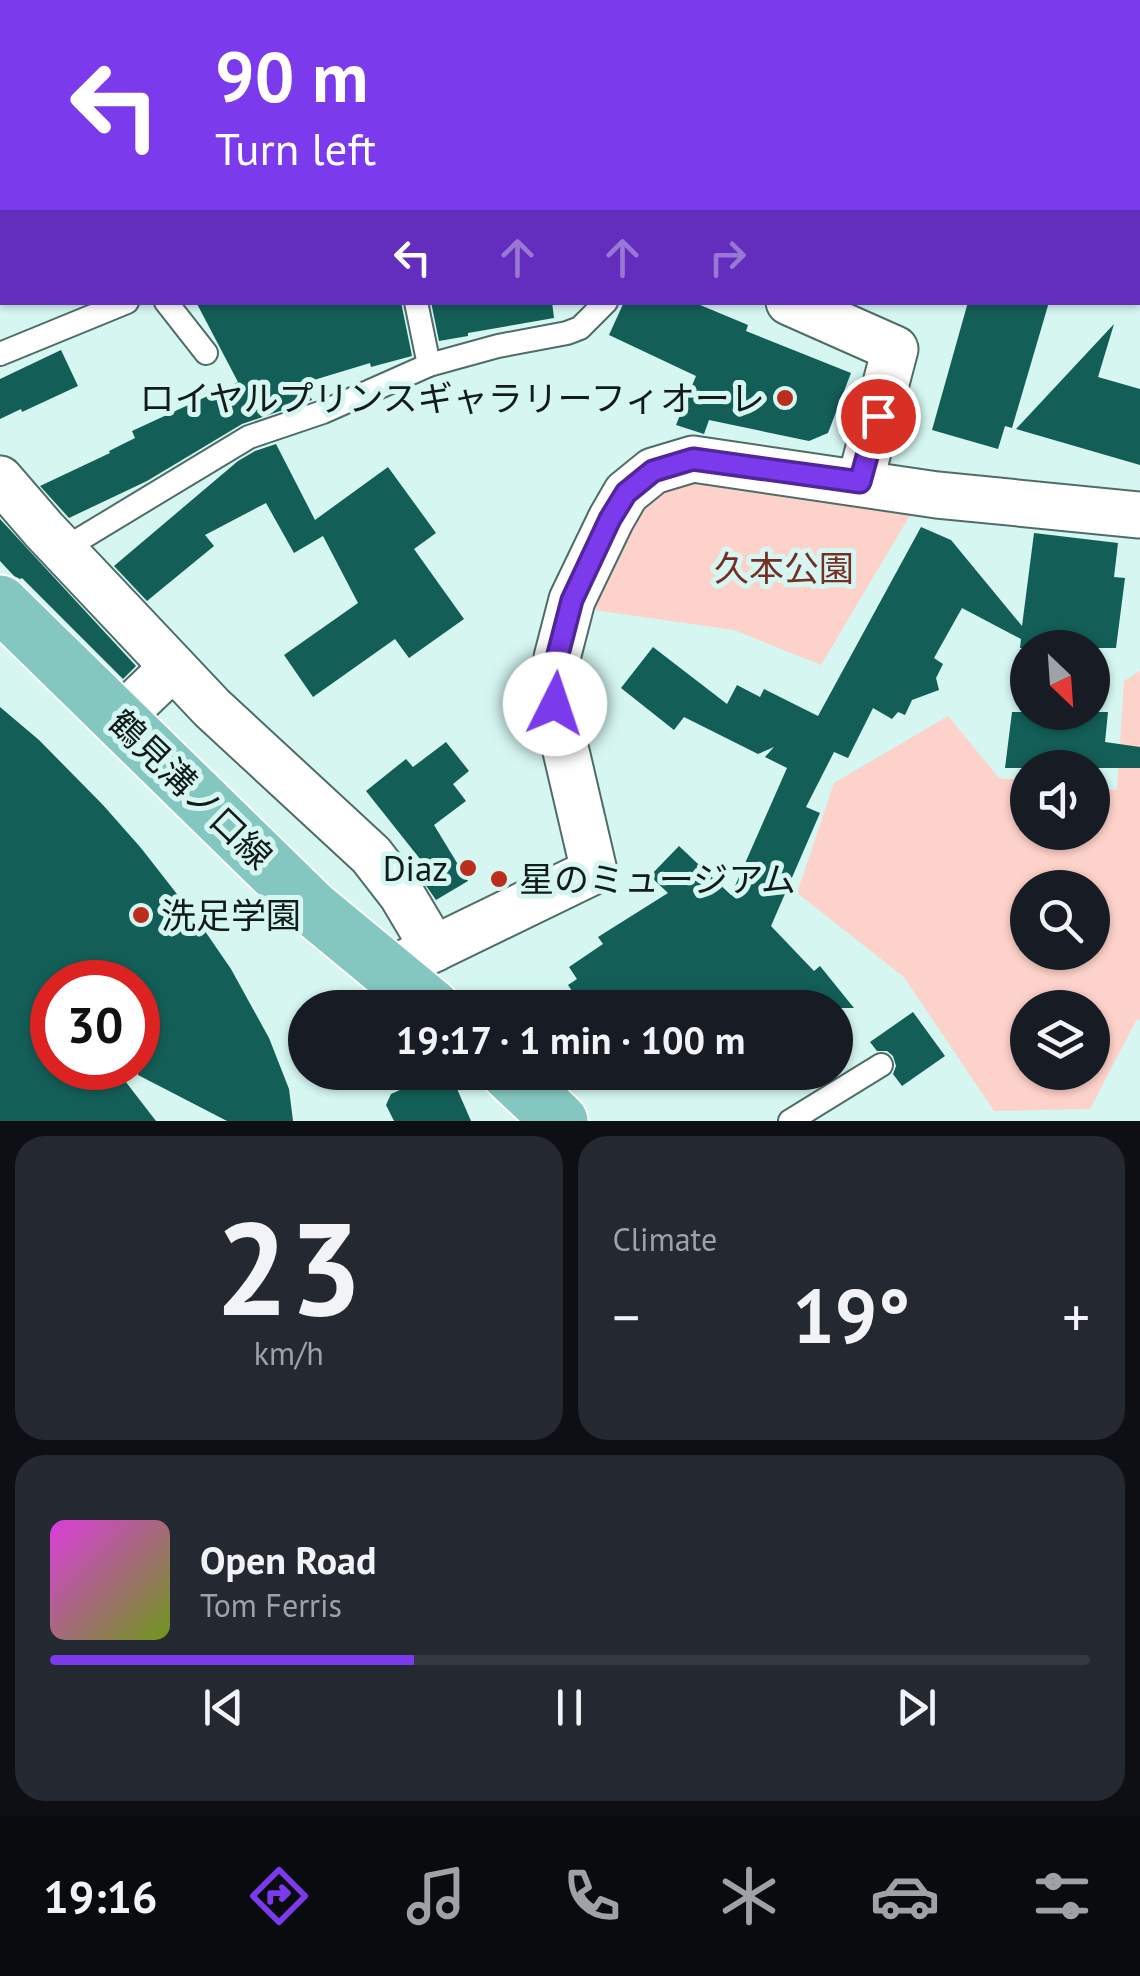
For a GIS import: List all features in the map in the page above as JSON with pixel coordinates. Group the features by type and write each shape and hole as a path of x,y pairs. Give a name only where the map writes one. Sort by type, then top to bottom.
{"main road":[{"name":"鶴見溝ノ口線","path":"0,603 312,908 411,960 425,990"},
{"path":"527,1090 560,1121"}],"street":[{"path":"795,305 895,349 860,482"},
{"path":"0,479 212,708 372,855 402,895 411,960 594,871 555,704 557,658 572,600 610,519 626,493 653,471 693,459 936,495 1140,515"},
{"path":"120,719 173,668"}],"lane":[{"path":"0,354 120,305"},
{"path":"168,305 206,352"},
{"path":"417,305 429,365"},
{"path":"62,550 249,437 323,412 429,365 567,333 580,328 603,305"},
{"path":"790,1121 881,1064"}],"green space":[{"name":"久本公園","path":"674,474 912,512 821,665 734,630 580,608 642,489"},
{"path":"1140,671 1140,1020 1137,1019 1110,1071 1110,990 1010,990 1010,1090 1100,1090 1090,1109 994,1111 904,977 797,893 834,783 948,716 999,778 1010,779 1010,850 1110,850 1110,789 1117,790 1124,681"}],"building":[{"path":"198,305 402,305 412,356 371,367 370,363 304,383 312,400 242,424 147,481 69,518 40,486 110,453 135,438 132,431 238,382"},
{"path":"432,305 552,305 554,318 439,341"},
{"path":"623,305 700,305 748,325 746,331 851,373 828,433 809,441 709,420 704,434 676,425 696,376 609,335"},
{"path":"967,305 1048,305 1012,428 1005,426 998,449 932,430"},
{"path":"1114,324 1098,377 1140,389 1140,465 1016,429"},
{"path":"61,350 78,386 0,419 0,379"},
{"path":"276,444 315,520 388,467 436,533 414,549 464,619 409,658 395,639 313,697 284,655 358,603 323,536 294,553 266,503 205,535 214,546 147,601 114,566 238,461"},
{"path":"0,519 136,666 123,679 0,561"},
{"path":"921,527 951,540 1022,626 1034,533 1118,543 1114,577 1125,578 1116,648 1110,648 1110,630 1010,630 1010,633 962,608 934,658 943,664 936,678 939,690 912,700 905,715 898,712 892,719 873,708 848,758 834,752 806,807 820,813 771,926 814,971 820,966 839,990 571,990 568,985 577,979 569,967 603,944 598,937 668,893 650,876 679,846 731,895 787,768 765,757 774,747 758,754 684,717 674,730 621,688 653,647 727,704 737,685 760,697 764,689 818,716"},
{"path":"0,707 103,805 198,921 231,969 269,1038 289,1090 293,1121 227,1121 160,1086 160,960 30,960 30,1090 132,1090 156,1121 0,1121"},
{"path":"1010,728 1106,730 1105,742 1140,747 1140,768 1110,768 1110,750 1010,750 1010,768 1005,768"},
{"path":"446,742 469,771 453,784 466,801 434,825 468,881 436,900 411,864 420,859 366,791 406,759 413,767"},
{"path":"913,1012 945,1056 902,1086 893,1074 893,1056 877,1051 870,1042"},
{"path":"400,1090 458,1090 471,1121 394,1121 386,1105 391,1094"}],"place":[{"name":"ロイヤルプリンスギャラリーフィオーレ","path":"785,398"},
{"name":"Diaz","path":"468,868"},
{"name":"星のミュージアム","path":"499,879"},
{"name":"洗足学園","path":"141,915"}],"route":[{"path":"555,704 557,658 572,600 626,493 653,471 693,459 860,482 878,416"}]}
